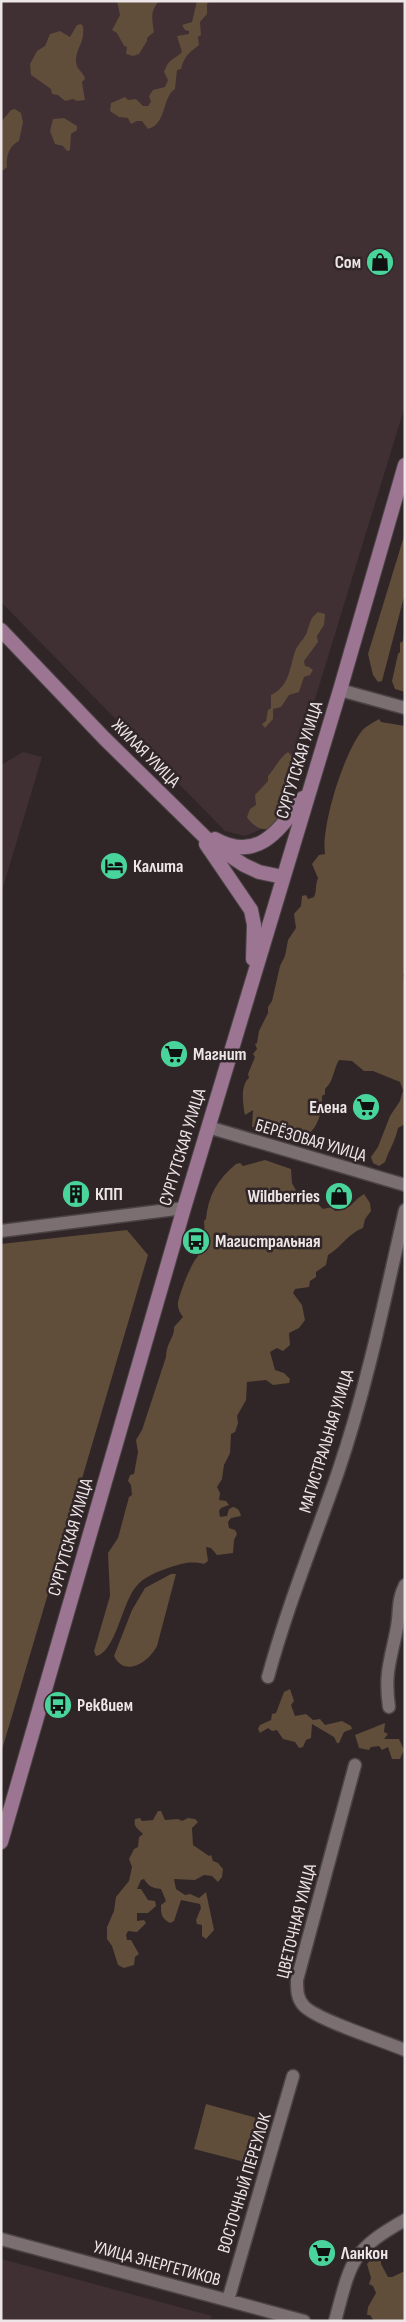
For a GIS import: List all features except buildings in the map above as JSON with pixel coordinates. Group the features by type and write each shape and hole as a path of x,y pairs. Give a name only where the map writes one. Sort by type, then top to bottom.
{"main road":[{"name":"СУРГУТСКАЯ УЛИЦА","path":"1,1842 184,1208 252,977 340,690 405,465"},
{"name":"ЖИЛАЯ УЛИЦА","path":"1,630 104,738 220,850 259,872 283,877"},
{"path":"197,829 228,846 256,846 271,837 280,828 310,789"},
{"path":"197,829 251,910 254,925 252,977"}],"street":[{"path":"340,690 405,708"},
{"name":"БЕРЁЗОВАЯ УЛИЦА","path":"208,1127 405,1185"},
{"path":"1,1231 184,1208"},
{"name":"МАГИСТРАЛЬНАЯ УЛИЦА","path":"268,1677 282,1626 338,1471 360,1399 405,1210"},
{"path":"389,1708 386,1687 387,1666 398,1624 398,1598 405,1585"},
{"name":"ЦВЕТОЧНАЯ УЛИЦА","path":"354,1765 297,1980 297,1990 299,1999 313,2013 405,2050"},
{"name":"ВОСТОЧНЫЙ ПЕРЕУЛОК","path":"228,2300 293,2076"},
{"path":"335,2321 352,2263 365,2246 378,2235 405,2220"},
{"name":"УЛИЦА ЭНЕРГЕТИКОВ","path":"1,2239 304,2321"}],"shaded area":[{"path":"1,1 405,1 405,406 280,813 262,829 245,836 225,831 1,602"},
{"path":"117,1 159,1 153,12 154,32 147,38 139,54 133,56 126,54 127,47 124,46 117,33 112,30 120,15"},
{"path":"197,1 209,1 207,4 207,14 200,22 201,35 198,37 199,45 190,52 181,69 177,70 175,89 168,98 158,122 148,129 142,121 131,124 128,118 119,117 110,111 111,103 125,97 128,100 136,99 143,106 148,106 151,102 149,96 153,90 165,87 168,80 164,72 166,67 170,61 182,52 177,36 189,34 189,31 185,30 182,25 192,22"},
{"path":"81,24 83,26 83,37 77,52 76,61 77,67 85,79 82,82 85,100 77,101 73,99 65,101 58,95 52,94 51,89 31,75 30,64 37,51 45,46 50,34 60,31 70,37 77,25"},
{"path":"15,109 21,113 23,122 19,141 11,149 7,159 7,167 1,172 1,122 11,110"},
{"path":"64,118 77,126 77,130 71,134 70,150 67,151 63,146 55,144 50,131 53,119"},
{"path":"405,533 405,593 382,681 378,682 373,675 368,654"},
{"path":"318,612 325,614 324,625 317,636 318,642 304,661 305,666 313,670 310,675 304,677 299,692 289,695 281,707 273,709 273,719 265,728 262,724 266,721 268,710 271,708 271,695 278,691 286,681 296,649 306,634 312,619"},
{"path":"405,622 405,692 395,689 392,681 400,652 400,643 403,641"},
{"path":"379,719 381,722 405,726 405,972 403,975 405,982 405,1124 398,1128 385,1162 379,1166 373,1163 371,1157 378,1147 390,1116 400,1101 403,1090 400,1082 373,1071 364,1071 352,1061 339,1060 325,1089 325,1094 322,1096 318,1121 307,1135 301,1137 298,1134 287,1133 286,1130 282,1130 281,1134 267,1132 265,1128 252,1127 253,1110 245,1115 243,1095 244,1085 249,1078 248,1074 255,1057 253,1054 257,1049 255,1044 257,1043 259,1031 272,1001 288,940 296,928 294,914 301,906 302,896 306,895 308,899 315,895 318,878 312,864 319,855 325,854 326,826 347,757 361,732"},
{"path":"23,752 42,757 1,894 1,765"},
{"path":"288,752 292,756 294,763 285,783 289,793 287,802 277,810 281,815 275,826 266,829 261,828 256,826 247,817 250,809 256,805 255,795 268,781 268,776"},
{"path":"265,1160 291,1169 292,1183 299,1196 308,1204 317,1203 323,1209 332,1207 335,1211 341,1210 364,1194 370,1203 371,1211 365,1219 363,1228 328,1255 326,1265 316,1272 316,1277 310,1281 309,1287 295,1289 293,1293 302,1305 305,1320 299,1328 289,1333 290,1345 283,1351 277,1348 270,1352 275,1370 284,1373 290,1379 289,1383 273,1385 266,1380 247,1382 246,1400 237,1416 238,1423 235,1432 231,1434 230,1453 224,1465 222,1479 217,1487 220,1493 219,1500 226,1501 229,1505 221,1508 219,1511 220,1517 227,1516 229,1509 233,1507 241,1514 241,1516 231,1518 228,1522 229,1528 235,1530 237,1534 234,1540 233,1553 217,1555 211,1548 206,1547 208,1561 204,1564 180,1564 142,1580 130,1595 108,1646 103,1653 96,1656 94,1651 110,1596 108,1553 118,1538 129,1497 132,1495 131,1485 128,1481 130,1475 134,1474 138,1452 136,1440 142,1430 174,1327 183,1317 178,1308 178,1302 189,1271 198,1256 197,1250 205,1240 204,1221 209,1202 219,1182 236,1164 240,1163 243,1166"},
{"path":"127,1230 148,1255 1,1753 1,1244"},
{"path":"171,1574 176,1574 157,1646 143,1662 130,1667 124,1666 114,1656 132,1610 145,1588"},
{"path":"290,1689 294,1701 291,1705 295,1716 306,1714 313,1720 320,1719 325,1725 342,1721 351,1726 352,1729 344,1732 339,1743 337,1743 334,1737 312,1724 311,1738 306,1740 303,1747 299,1748 295,1742 283,1739 277,1730 272,1731 268,1728 260,1733 258,1729 260,1725 271,1720 272,1714 276,1713 284,1692"},
{"path":"385,1723 384,1732 388,1734 384,1739 399,1739 404,1750 400,1759 392,1759 388,1747 382,1750 379,1746 371,1747 369,1750 359,1748 355,1735"},
{"path":"158,1811 161,1811 165,1820 178,1819 182,1821 188,1818 195,1819 198,1822 192,1828 193,1845 209,1856 211,1855 213,1861 218,1863 223,1869 222,1877 218,1882 212,1876 204,1875 195,1880 174,1879 176,1889 185,1895 190,1894 199,1898 206,1892 214,1930 206,1939 202,1936 202,1925 197,1924 196,1920 201,1908 200,1904 181,1900 174,1921 170,1923 167,1921 161,1913 161,1905 166,1901 161,1889 151,1887 144,1879 141,1880 137,1889 141,1889 148,1900 155,1901 156,1906 148,1913 137,1913 137,1921 144,1920 146,1923 137,1932 128,1931 126,1935 127,1940 131,1940 139,1954 135,1957 134,1965 124,1968 118,1965 112,1946 107,1939 107,1927 114,1911 116,1897 129,1881 132,1867 129,1859 134,1849 138,1847 139,1837 143,1834 136,1826 135,1819 140,1818 142,1821 153,1820"},
{"path":"206,2104 264,2120 252,2164 194,2149"},
{"path":"377,2253 381,2254 381,2264 388,2277 405,2271 405,2321 374,2321 370,2315 367,2315 368,2307 376,2293 373,2286 369,2284 371,2278 367,2264"},
{"path":"1,2259 212,2316 209,2321 1,2321"}],"place":[{"name":"Сом","path":"380,262"},
{"name":"Калита","path":"114,866"},
{"name":"Магнит","path":"174,1054"},
{"name":"Елена","path":"366,1107"},
{"name":"КПП","path":"76,1194"},
{"name":"Wildberries","path":"339,1196"},
{"name":"Магистральная","path":"196,1241"},
{"name":"Реквием","path":"58,1705"},
{"name":"Ланкон","path":"322,2253"}]}
